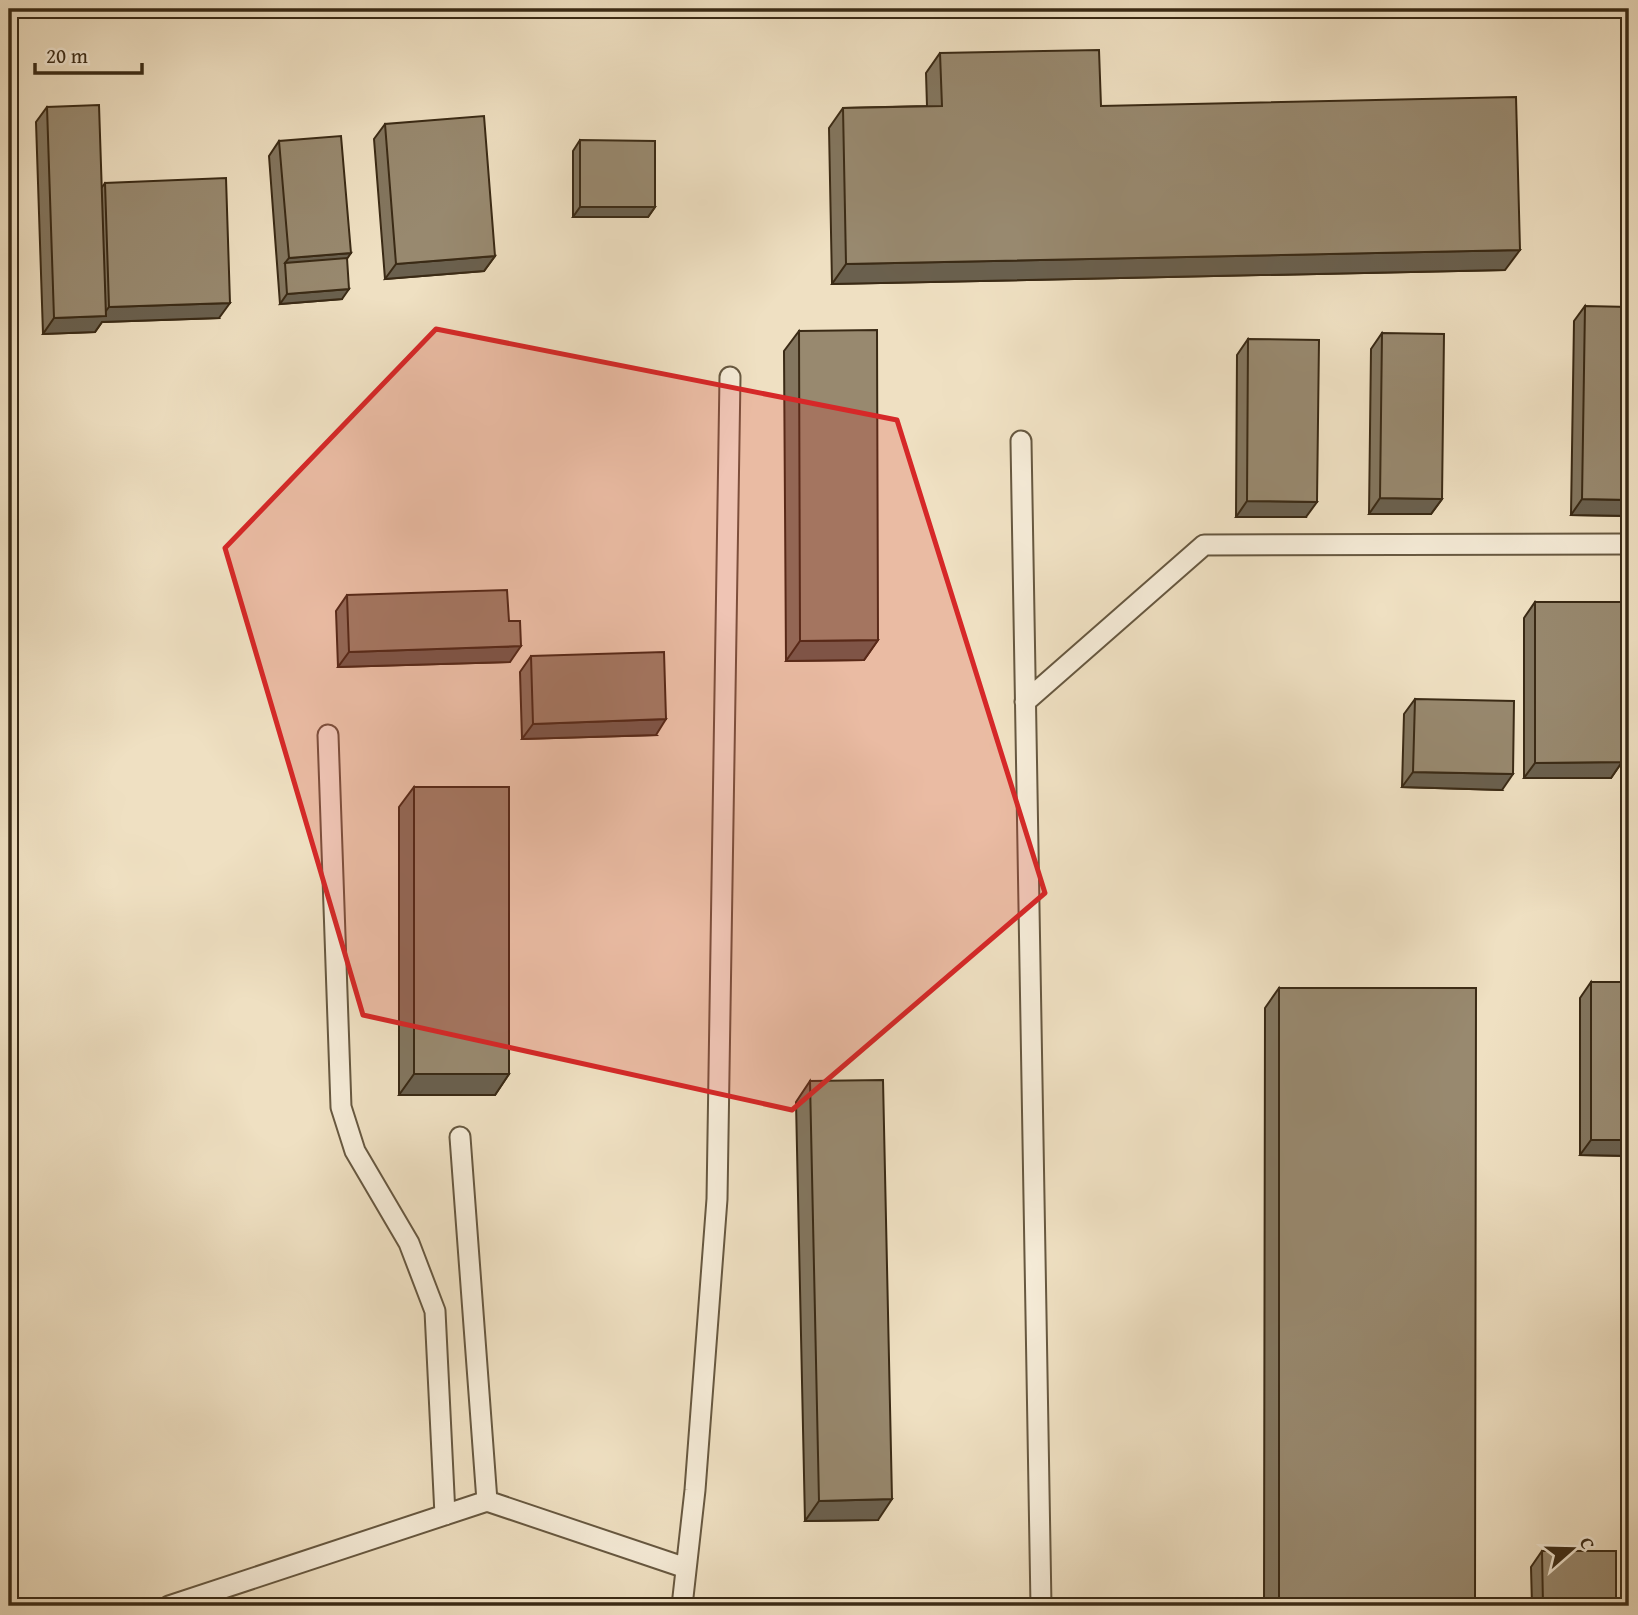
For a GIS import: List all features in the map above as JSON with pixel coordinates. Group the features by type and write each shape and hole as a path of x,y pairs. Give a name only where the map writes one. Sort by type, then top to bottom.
{"lane":[{"path":"682,1606 717,1199 730,377"},
{"path":"1021,441 1041,1606"},
{"path":"1025,702 1204,545 1629,544"},
{"path":"328,735 341,1107 355,1151 409,1243 435,1311 445,1515"},
{"path":"460,1137 487,1501"},
{"path":"169,1606 487,1501 686,1568"}],"highlighted area":[{"path":"436,329 897,420 1045,893 792,1110 363,1015 225,548"}],"building":[{"path":"1099,50 1101,106 1516,97 1520,250 846,264 843,108 942,106 940,53"},
{"path":"99,105 106,316 54,318 47,107"},
{"path":"484,116 495,256 396,264 385,124"},
{"path":"341,136 351,253 289,258 279,141"},
{"path":"580,140 655,141 655,207 580,207"},
{"path":"226,178 230,303 109,307 105,183"},
{"path":"347,258 349,289 287,294 285,263"},
{"path":"1585,306 1629,307 1629,500 1582,499"},
{"path":"877,330 878,640 800,641 799,331"},
{"path":"1382,333 1444,334 1442,499 1380,498"},
{"path":"1248,339 1319,340 1317,502 1247,501"},
{"path":"507,590 509,621 520,621 521,646 349,652 347,595"},
{"path":"1535,602 1621,602 1622,762 1535,763"},
{"path":"664,652 666,719 533,724 531,656"},
{"path":"1415,699 1514,701 1513,774 1413,772"},
{"path":"414,787 509,787 509,1074 414,1074"},
{"path":"1591,982 1629,982 1629,1140 1591,1140"},
{"path":"1279,988 1476,988 1475,1606 1279,1606"},
{"path":"883,1080 892,1499 819,1501 810,1081"},
{"path":"1542,1551 1616,1551 1616,1606 1543,1606"}]}
